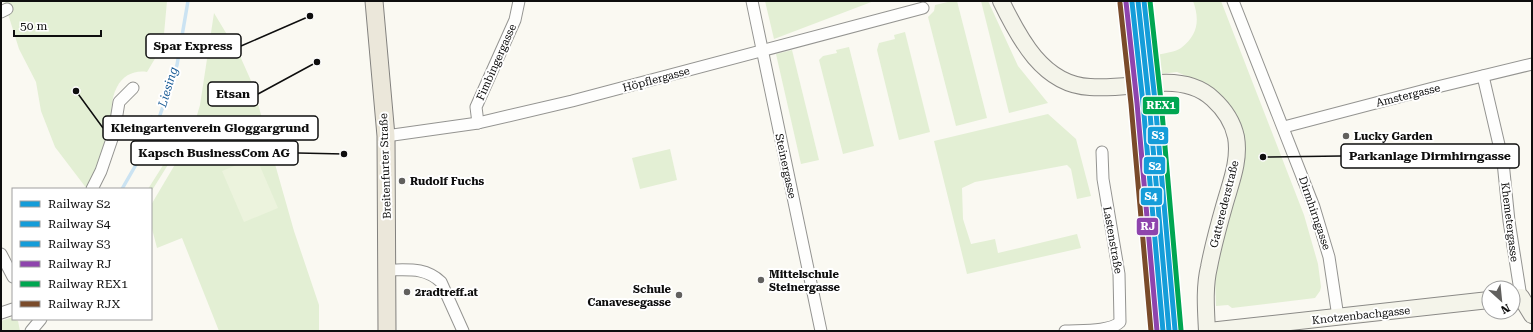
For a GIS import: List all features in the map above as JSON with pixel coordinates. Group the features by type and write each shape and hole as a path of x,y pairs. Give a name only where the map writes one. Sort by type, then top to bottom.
{"main road":[{"name":"Breitenfurter Straße","path":"374,1 386,136 388,270 387,331"}],"street":[{"name":"Fimbingergasse","path":"478,123 476,107 515,20 519,1"},
{"name":"Steinergasse","path":"752,1 821,331"},
{"name":"Gatterederstraße","path":"1001,1 1015,30 1038,60 1053,75 1071,83 1088,87 1174,82 1187,84 1209,95 1228,117 1236,137 1236,154 1234,172 1208,268 1206,293 1208,331"},
{"name":"Dirmhirngasse","path":"1233,1 1284,127 1314,207 1329,257 1338,317"},
{"name":"Höpflergasse","path":"386,136 478,123 580,99 923,8"},
{"name":"Amstergasse","path":"1284,127 1532,64"},
{"name":"Khemetergasse","path":"1483,76 1503,162 1515,280"},
{"path":"92,188 101,171 114,133 119,102 133,88"},
{"name":"Lastenstraße","path":"1065,331 1108,329 1116,327 1120,322 1119,274 1103,179 1102,152"},
{"path":"1,254 12,275"},
{"path":"388,270 426,271 434,276 441,282 463,331"},
{"name":"Knotzenbachgasse","path":"1208,331 1481,301"},
{"path":"1521,303 1532,315"},
{"path":"1,313 12,309"}],"green space":[{"path":"4,1 167,1 163,45 147,72 138,72 126,76 117,87 112,102 107,145 88,188 55,147 41,111 36,82 19,49"},
{"path":"765,1 874,1 774,39"},
{"path":"957,1 987,118 956,126 928,17 934,11 935,5"},
{"path":"981,1 988,1 1018,66 1048,103 1009,113"},
{"path":"1193,1 1221,1 1304,215 1318,264 1321,287 1315,298 1232,308 1228,305 1216,306 1215,278 1231,208 1244,165 1245,149 1221,96 1210,87 1177,72 1161,74 1157,70 1157,55 1181,48 1191,38 1197,21"},
{"path":"214,13 240,56 252,83 294,231 319,305 319,331 219,331 182,238 157,248 152,229 152,203 190,139 200,105"},
{"path":"905,32 930,132 899,140 877,50 879,43 895,39 894,35"},
{"path":"849,47 874,146 843,154 819,60 823,56 837,53 836,50"},
{"path":"792,50 819,160 801,164 776,54"},
{"path":"1048,114 1076,139 1091,196 1077,199 1071,169 1067,165 975,182 962,188 963,219 971,244 995,239 998,253 1077,234 1081,248 967,274 934,141"},
{"path":"182,125 174,155 152,190 152,188 149,188 167,159"},
{"path":"670,149 677,180 640,189 632,158"},
{"path":"256,157 278,208 244,222 222,171"},
{"path":"10,318 18,321 20,331 1,331 1,321"}],"water":[{"path":"151,115 168,122 155,150 140,142"}],"waterway":[{"name":"Liesing","path":"157,124 177,65 188,1"},
{"name":"Liesing","path":"123,188 149,142"}],"rail line":[{"name":"S2","path":"1138,1 1149,102 1169,331"},
{"name":"S3","path":"1144,1 1155,101 1175,330"},
{"name":"REX1","path":"1150,1 1161,101 1181,330"},
{"name":"RJ","path":"1126,2 1137,103 1157,331"},
{"name":"S4","path":"1132,2 1143,103 1163,331"},
{"name":"RJX","path":"1120,3 1131,104 1151,331"}],"place":[{"name":"Spar Express","path":"310,16"},
{"name":"Etsan","path":"317,62"},
{"name":"Kleingartenverein Gloggargrund","path":"76,91"},
{"name":"Lucky Garden","path":"1346,136"},
{"name":"Kapsch BusinessCom AG","path":"344,154"},
{"name":"Parkanlage Dirmhirngasse","path":"1263,157"},
{"name":"Rudolf Fuchs","path":"402,181"},
{"name":"Mittelschule Steinergasse","path":"761,280"},
{"name":"2radtreff.at","path":"407,292"},
{"name":"Schule Canavesegasse","path":"679,295"}]}
